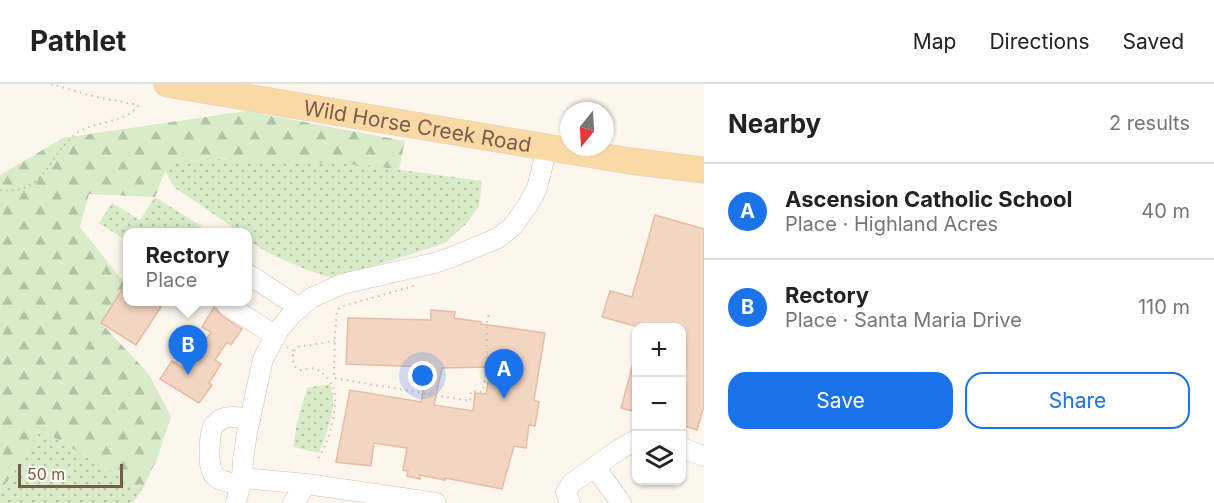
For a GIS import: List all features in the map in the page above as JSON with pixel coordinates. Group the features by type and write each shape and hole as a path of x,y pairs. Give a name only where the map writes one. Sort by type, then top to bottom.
{"main road":[{"name":"Wild Horse Creek Road","path":"167,84 630,162 704,170"}],"street":[{"path":"240,489 250,419 263,359 279,340 292,314 311,298 342,284 434,263 498,238 513,226 528,205 537,188 547,147"},
{"path":"252,277 300,308"},
{"path":"228,306 279,340"},
{"path":"250,419 227,417 219,420 214,425 209,453 210,468 215,476 240,489 307,484 388,500 436,503"},
{"path":"570,503 566,492 572,483 632,442"},
{"path":"686,450 704,456"},
{"path":"595,467 621,503"},
{"path":"293,503 307,484"}],"path":[{"path":"0,190 13,191 34,183 67,142 78,133 89,127 131,114 140,105 96,98 51,84"},
{"path":"333,387 337,316 340,307 415,286"},
{"path":"334,378 470,400 471,391 482,392 486,374 489,313"},
{"path":"279,340 294,351"},
{"path":"317,462 329,435 335,394 333,387 317,369 300,370 296,368 292,355 297,347 336,341"}],"green space":[{"path":"246,111 405,141 399,169 215,159 172,162 165,171 155,197 89,194 80,227 123,281 123,287 101,323 148,373 171,416 157,459 142,490 41,430 0,493 0,175 63,138"},
{"path":"215,159 366,165 482,181 479,206 466,224 445,243 334,279 266,252 252,242 252,228 234,228 174,187 165,171 172,162"},
{"path":"155,197 201,226 200,228 123,228 123,239 99,223 112,203 140,220"},
{"path":"329,384 332,391 333,409 319,453 293,447 307,388"},
{"path":"41,430 142,490 133,503 0,503 0,493"}],"building":[{"path":"655,215 704,229 704,406 697,430 686,427 686,323 632,323 632,325 602,317 610,291 632,297"},
{"path":"123,288 123,306 161,307 136,345 101,323"},
{"path":"214,307 221,315 242,329 231,345 227,342 215,360 221,364 209,383 212,385 199,403 160,379 172,361 186,370 211,332 202,327"},
{"path":"431,310 455,312 454,318 545,333 534,400 539,402 535,426 529,425 526,448 514,446 502,489 445,478 445,480 420,475 420,479 407,476 408,471 403,470 407,448 374,443 371,466 336,462 350,390 421,402 428,367 346,364 348,318 431,320","holes":["491,367 486,394 475,393 473,411 434,405 442,368"]},
{"path":"632,368 632,411 621,408"}],"place":[{"name":"Rectory","path":"188,375"},
{"name":"Ascension Catholic School","path":"504,399"}]}
